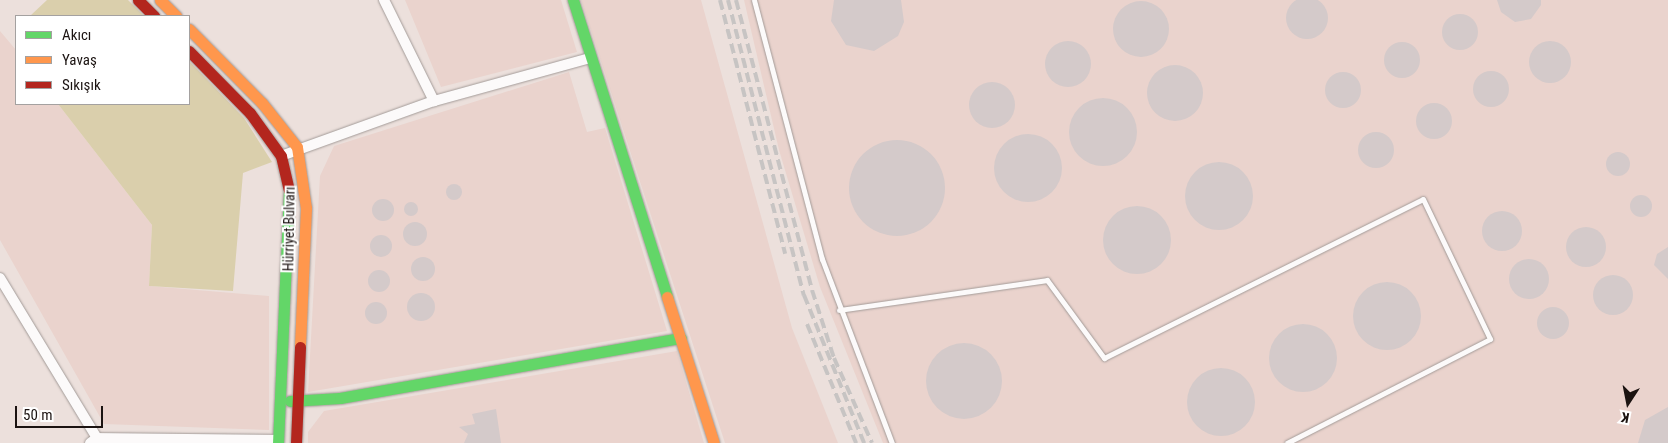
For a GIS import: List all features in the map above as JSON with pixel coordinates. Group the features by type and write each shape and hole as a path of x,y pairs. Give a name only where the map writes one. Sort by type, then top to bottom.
{"main road":[{"path":"138,0 153,15"},
{"path":"160,0 175,15"},
{"path":"573,0 714,443"},
{"path":"190,30 262,103 298,147"},
{"name":"Hürriyet Bulvarı","path":"190,52 250,113 281,156 291,207 278,441"},
{"name":"Hürriyet Bulvarı","path":"296,443 306,208 298,147"},
{"path":"280,402 340,398 681,338"}],"street":[{"path":"384,0 434,101"},
{"path":"281,156 298,147 434,101 590,58"},
{"path":"1,284 94,440 278,441"}],"lane":[{"path":"754,0 838,310 892,443"},
{"path":"838,310 1046,280 1104,358 1423,199 1490,339 1287,443"}],"shaded area":[{"path":"47,0 128,0 143,15 31,15"},
{"path":"405,0 561,0 577,52 441,87"},
{"path":"581,0 701,0 792,328 838,443 725,443"},
{"path":"744,0 1668,0 1668,443 883,443 820,287 779,150"},
{"path":"0,31 15,49 15,105 59,105 152,225 149,286 269,296 269,430 104,424 0,240"},
{"path":"190,62 244,118 272,162 243,173 233,291 149,286 152,225 59,105 190,105"},
{"path":"569,72 587,132 605,128 667,331 308,392 320,176 334,146"},
{"path":"677,351 704,443 308,443 308,432 324,411"}],"building":[{"path":"1299,-1 1315,-1 1322,3 1327,14 1326,26 1322,33 1307,39 1292,33 1286,18 1292,3"},
{"path":"834,0 901,0 904,22 898,36 874,51 846,45 831,21"},
{"path":"1497,0 1541,0 1541,5 1531,19 1515,22 1501,12"},
{"path":"1141,1 1156,6 1164,14 1169,29 1164,44 1156,52 1141,57 1126,52 1118,44 1113,29 1118,14 1126,6"},
{"path":"1460,14 1467,15 1473,19 1477,25 1477,39 1473,45 1467,49 1460,50 1453,49 1447,45 1443,39 1442,32 1443,25 1447,19 1453,15"},
{"path":"1068,41 1081,45 1087,51 1091,64 1087,77 1081,83 1068,87 1055,83 1049,77 1045,64 1049,51 1055,45"},
{"path":"1554,41 1562,44 1568,50 1571,62 1568,74 1562,80 1546,83 1538,80 1532,74 1529,58 1532,50 1538,44"},
{"path":"1402,42 1409,43 1415,47 1419,53 1419,67 1415,73 1409,77 1402,78 1395,77 1389,73 1385,67 1384,60 1385,53 1389,47 1395,43"},
{"path":"1175,65 1190,70 1198,78 1203,93 1198,108 1190,116 1175,121 1160,116 1152,108 1147,93 1152,78 1160,70"},
{"path":"1491,71 1498,72 1504,76 1508,82 1508,96 1504,102 1498,106 1491,107 1484,106 1478,102 1474,96 1473,89 1474,82 1478,76 1484,72"},
{"path":"1343,72 1350,73 1356,77 1360,83 1360,97 1356,103 1350,107 1343,108 1336,107 1330,103 1326,97 1325,90 1326,83 1330,77 1336,73"},
{"path":"992,82 1005,86 1011,92 1015,105 1011,118 1005,124 992,128 979,124 973,118 969,105 973,92 979,86"},
{"path":"1103,98 1116,101 1127,108 1134,119 1137,132 1134,145 1127,156 1116,163 1103,166 1090,163 1079,156 1072,145 1069,132 1072,119 1079,108 1090,101"},
{"path":"1434,103 1441,104 1447,108 1451,114 1451,128 1447,134 1441,138 1434,139 1427,138 1421,134 1417,128 1416,121 1417,114 1421,108 1427,104"},
{"path":"1376,132 1383,133 1389,137 1393,143 1393,157 1389,163 1383,167 1376,168 1369,167 1363,163 1359,157 1358,150 1359,143 1363,137 1369,133"},
{"path":"1028,134 1041,137 1052,144 1059,155 1062,168 1059,181 1052,192 1041,199 1028,202 1015,199 1004,192 997,181 994,168 997,155 1004,144 1015,137"},
{"path":"897,140 916,143 931,154 942,169 945,188 942,207 931,222 916,233 897,236 878,233 863,222 852,207 849,188 852,169 863,154 878,143"},
{"path":"1618,152 1626,156 1630,164 1626,172 1618,176 1610,172 1606,164 1610,156"},
{"path":"1219,162 1232,165 1243,172 1250,183 1253,196 1250,209 1243,220 1232,227 1219,230 1206,227 1195,220 1188,209 1185,196 1188,183 1195,172 1206,165"},
{"path":"451,184 457,184 462,189 460,198 451,200 446,195 446,189"},
{"path":"1641,195 1649,198 1652,206 1649,214 1641,217 1633,214 1630,206 1633,198"},
{"path":"379,199 387,199 394,206 394,214 387,221 379,221 372,214 372,206"},
{"path":"411,202 416,204 418,209 416,214 411,216 406,214 404,209 406,204"},
{"path":"1137,206 1150,209 1161,216 1168,227 1171,240 1168,253 1161,264 1150,271 1137,274 1124,271 1113,264 1106,253 1103,240 1106,227 1113,216 1124,209"},
{"path":"1506,211 1513,214 1519,220 1522,231 1521,239 1513,248 1506,251 1498,251 1491,248 1483,239 1482,227 1485,220 1494,212"},
{"path":"415,222 423,226 427,234 423,242 415,246 407,242 403,234 407,226"},
{"path":"1590,227 1597,230 1603,236 1606,247 1605,255 1597,264 1590,267 1582,267 1575,264 1567,255 1566,243 1569,236 1578,228"},
{"path":"381,235 389,238 392,246 389,254 381,257 373,254 370,246 373,238"},
{"path":"1668,247 1668,279 1654,265 1657,254"},
{"path":"423,257 432,260 435,269 432,278 423,281 414,278 411,269 414,260"},
{"path":"1533,259 1540,262 1546,268 1549,279 1548,287 1540,296 1533,299 1525,299 1518,296 1510,287 1509,275 1512,268 1521,260"},
{"path":"375,270 383,270 390,277 390,285 383,292 375,292 368,285 368,277"},
{"path":"1617,275 1624,278 1630,284 1633,295 1632,303 1624,312 1617,315 1609,315 1602,312 1594,303 1593,291 1596,284 1605,276"},
{"path":"1387,282 1400,285 1411,292 1418,303 1421,316 1418,329 1411,340 1400,347 1387,350 1374,347 1363,340 1356,329 1353,316 1356,303 1363,292 1374,285"},
{"path":"421,293 431,297 435,307 431,317 421,321 411,317 407,307 411,297"},
{"path":"372,302 380,302 387,309 387,317 380,324 372,324 365,317 365,309"},
{"path":"1553,307 1559,308 1564,312 1568,317 1568,329 1564,334 1559,338 1553,339 1547,338 1542,334 1538,329 1537,323 1538,317 1542,312 1547,308"},
{"path":"1303,324 1316,327 1327,334 1334,345 1337,358 1334,371 1327,382 1316,389 1303,392 1290,389 1279,382 1272,371 1269,358 1272,345 1279,334 1290,327"},
{"path":"964,343 979,346 991,354 999,366 1002,381 999,396 991,408 979,416 964,419 949,416 937,408 929,396 926,381 929,366 937,354 949,346"},
{"path":"1221,368 1234,371 1245,378 1252,389 1255,402 1252,415 1245,426 1234,433 1221,436 1208,433 1197,426 1190,415 1187,402 1190,389 1197,378 1208,371"},
{"path":"1668,407 1668,443 1638,443 1645,420"},
{"path":"496,409 501,443 464,443 468,434 459,427 475,424 472,414"}],"railway":[{"path":"720,0 785,254"},
{"path":"728,0 804,295 864,443"},
{"path":"736,0 812,290 834,358 872,443"},
{"path":"807,324 856,443"}],"traffic: fast":[{"path":"573,0 667,297"},
{"path":"278,443 289,190"},
{"path":"290,401 340,398 681,338"}],"traffic: slow":[{"path":"160,0 175,15"},
{"path":"190,30 262,103 297,147 306,208 300,347"},
{"path":"667,297 714,443"}],"traffic: jam":[{"path":"138,0 153,15"},
{"path":"190,52 250,113 281,156 289,190"},
{"path":"296,443 300,347"}]}
